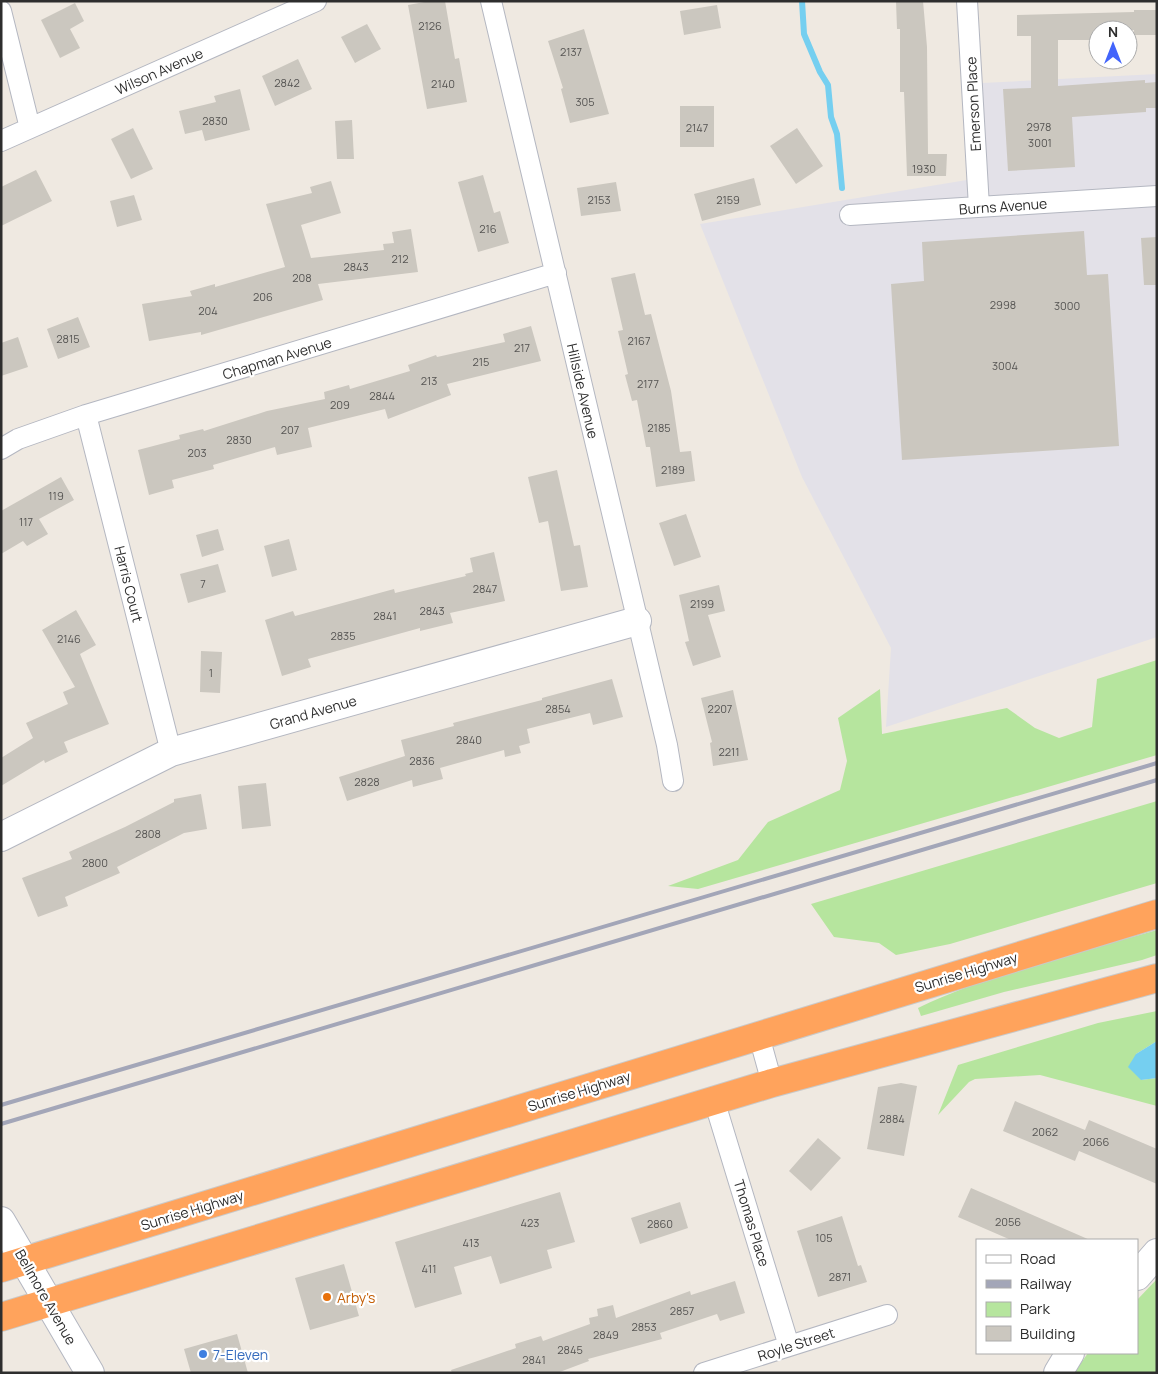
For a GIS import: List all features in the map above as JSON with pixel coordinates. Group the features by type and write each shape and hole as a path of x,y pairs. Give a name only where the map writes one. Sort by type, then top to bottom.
{"highway":[{"name":"Sunrise Highway","path":"13,1264 1157,914"},
{"path":"1,1317 714,1100 1157,978"}],"street":[{"name":"Wilson Avenue","path":"1,141 316,1"},
{"name":"Hillside Avenue","path":"491,1 667,745 673,781"},
{"name":"Emerson Place","path":"967,1 978,207"},
{"path":"1,11 30,128"},
{"name":"Burns Avenue","path":"850,215 1157,196"},
{"name":"Chapman Avenue","path":"1,449 18,439 86,415 556,273"},
{"name":"Harris Court","path":"86,415 172,752"},
{"name":"Grand Avenue","path":"1,837 172,752 637,621"},
{"path":"759,1036 772,1083"},
{"name":"Thomas Place","path":"714,1100 789,1346"},
{"name":"Bellmore Avenue","path":"1,1221 13,1264 50,1302 90,1373"},
{"path":"1138,1275 1157,1253"},
{"name":"Royle Street","path":"704,1373 887,1315"},
{"path":"1058,1373 1069,1354"}],"shaded area":[{"path":"1157,74 1157,637 886,727 891,648 802,477 700,224 985,177 982,83"}],"green space":[{"path":"1157,660 1157,755 698,889 668,886 738,860 768,822 840,790 847,761 838,718 880,689 882,734 1007,708 1035,728 1059,738 1092,727 1097,679"},
{"path":"1157,801 1157,883 950,944 896,955 879,943 834,937 811,904"},
{"path":"1157,930 1157,955 1142,960 1004,992 921,1016 918,1008 947,995 1005,974"},
{"path":"1157,1011 1157,1041 1136,1054 1141,1080 1157,1078 1157,1106 1040,1075 975,1079 969,1082 938,1115 958,1065 1098,1023"},
{"path":"1157,1279 1157,1373 1074,1373 1087,1354 1138,1354 1138,1299"}],"water":[{"path":"1157,1041 1157,1078 1141,1080 1128,1067 1136,1054"}],"building":[{"path":"430,1 445,1 455,59 459,58 467,102 427,109 408,5"},
{"path":"896,1 923,1 927,47 928,154 947,154 946,176 907,176 904,92 900,92 900,29 897,29"},
{"path":"75,3 84,21 70,29 80,48 60,58 41,20"},
{"path":"717,5 721,28 684,35 680,11"},
{"path":"1134,10 1157,10 1157,35 1138,35 1138,20 1088,20 1088,40 1058,40 1058,86 1145,80 1145,83 1157,82 1157,108 1146,108 1146,112 1072,117 1075,167 1008,171 1003,89 1031,88 1031,36 1017,36 1017,15 1134,12"},
{"path":"367,24 381,49 355,63 341,37"},
{"path":"584,29 609,114 570,123 561,89 563,88 548,41"},
{"path":"298,59 312,89 275,106 262,76"},
{"path":"240,89 250,130 205,141 202,130 185,134 179,111 216,102 214,96"},
{"path":"680,106 714,106 714,147 680,147"},
{"path":"352,120 354,159 337,159 335,121"},
{"path":"133,128 153,169 131,179 111,139"},
{"path":"797,128 823,166 796,184 770,146"},
{"path":"36,170 52,201 1,226 1,187"},
{"path":"483,175 494,213 500,211 509,243 478,252 458,182"},
{"path":"754,178 761,205 702,221 694,194"},
{"path":"331,181 341,213 301,225 311,258 384,250 383,244 394,243 392,232 411,229 418,272 318,284 323,300 201,335 201,332 149,341 142,304 192,296 190,291 215,284 215,287 285,267 266,204 312,193 310,187"},
{"path":"616,182 621,211 581,216 577,188"},
{"path":"134,195 142,220 117,227 110,201"},
{"path":"1084,231 1087,275 1108,274 1119,446 902,460 891,284 924,281 922,242"},
{"path":"1157,237 1157,285 1144,285 1141,238"},
{"path":"635,273 645,315 651,314 671,391 680,452 691,451 695,481 656,487 650,447 646,447 637,400 632,401 625,375 628,374 618,331 623,330 611,278"},
{"path":"78,317 90,347 58,359 47,329"},
{"path":"531,326 541,361 447,384 451,395 388,419 385,409 308,428 312,447 277,455 275,447 213,465 214,469 172,480 174,488 149,495 138,450 180,439 179,435 203,429 204,431 267,411 325,399 324,392 349,385 350,389 410,371 408,365 436,355 437,357 505,342 503,334"},
{"path":"18,337 28,367 1,376 1,343"},
{"path":"557,470 574,546 580,545 588,587 561,591 548,521 539,523 528,477"},
{"path":"61,477 74,500 39,519 48,534 27,546 23,541 1,554 1,511"},
{"path":"686,514 701,557 674,566 659,523"},
{"path":"218,529 224,550 202,557 196,535"},
{"path":"289,539 297,570 272,577 264,546"},
{"path":"494,552 505,601 450,613 453,623 420,631 420,628 308,659 311,667 282,676 265,620 293,611 295,616 394,589 395,593 466,576 465,574 473,572 470,558"},
{"path":"218,564 226,592 188,603 180,574"},
{"path":"719,585 725,611 708,615 721,657 693,666 685,642 689,641 679,595"},
{"path":"76,610 96,645 80,654 109,724 64,742 68,752 45,763 44,760 1,786 1,758 33,738 26,723 68,704 63,692 75,687 42,630"},
{"path":"201,651 222,652 220,693 200,692"},
{"path":"612,679 623,717 593,725 590,713 527,729 530,743 519,746 521,753 505,757 504,750 440,768 443,779 413,787 412,780 347,801 339,777 405,756 401,740 454,726 453,723 542,700 542,698"},
{"path":"733,690 748,760 713,766 710,743 712,742 701,698"},
{"path":"266,783 271,826 242,829 238,786"},
{"path":"201,794 207,829 184,833 117,867 120,873 65,897 68,906 38,917 22,878 72,859 69,852 125,827 174,802 174,799"},
{"path":"901,1083 917,1086 904,1156 867,1149 878,1087"},
{"path":"1015,1101 1085,1130 1089,1120 1157,1149 1157,1184 1079,1151 1075,1161 1003,1131"},
{"path":"818,1138 841,1158 811,1191 789,1171"},
{"path":"971,1188 1088,1239 1009,1239 958,1217"},
{"path":"560,1192 575,1242 547,1250 552,1268 500,1284 491,1256 454,1267 462,1294 415,1308 395,1242"},
{"path":"680,1202 688,1228 640,1244 631,1218"},
{"path":"842,1216 858,1266 861,1265 867,1282 818,1297 797,1231"},
{"name":"Arby's","path":"344,1264 359,1316 310,1330 295,1278"},
{"path":"735,1281 745,1313 720,1321 717,1314 660,1333 662,1339 588,1359 589,1361 557,1373 452,1373 451,1370 516,1348 515,1344 541,1336 543,1341 590,1324 589,1318 598,1316 597,1309 613,1305 616,1318 690,1291 691,1295"},
{"path":"237,1334 248,1373 191,1373 184,1349"}],"waterway":[{"path":"802,1 804,34 820,72 828,85 831,117 837,134 842,188"}],"railway":[{"path":"1,1105 1157,763"},
{"path":"1,1124 1157,780"}],"place":[{"name":"Arby's","path":"327,1297"},
{"name":"7-Eleven","path":"203,1354"}]}
